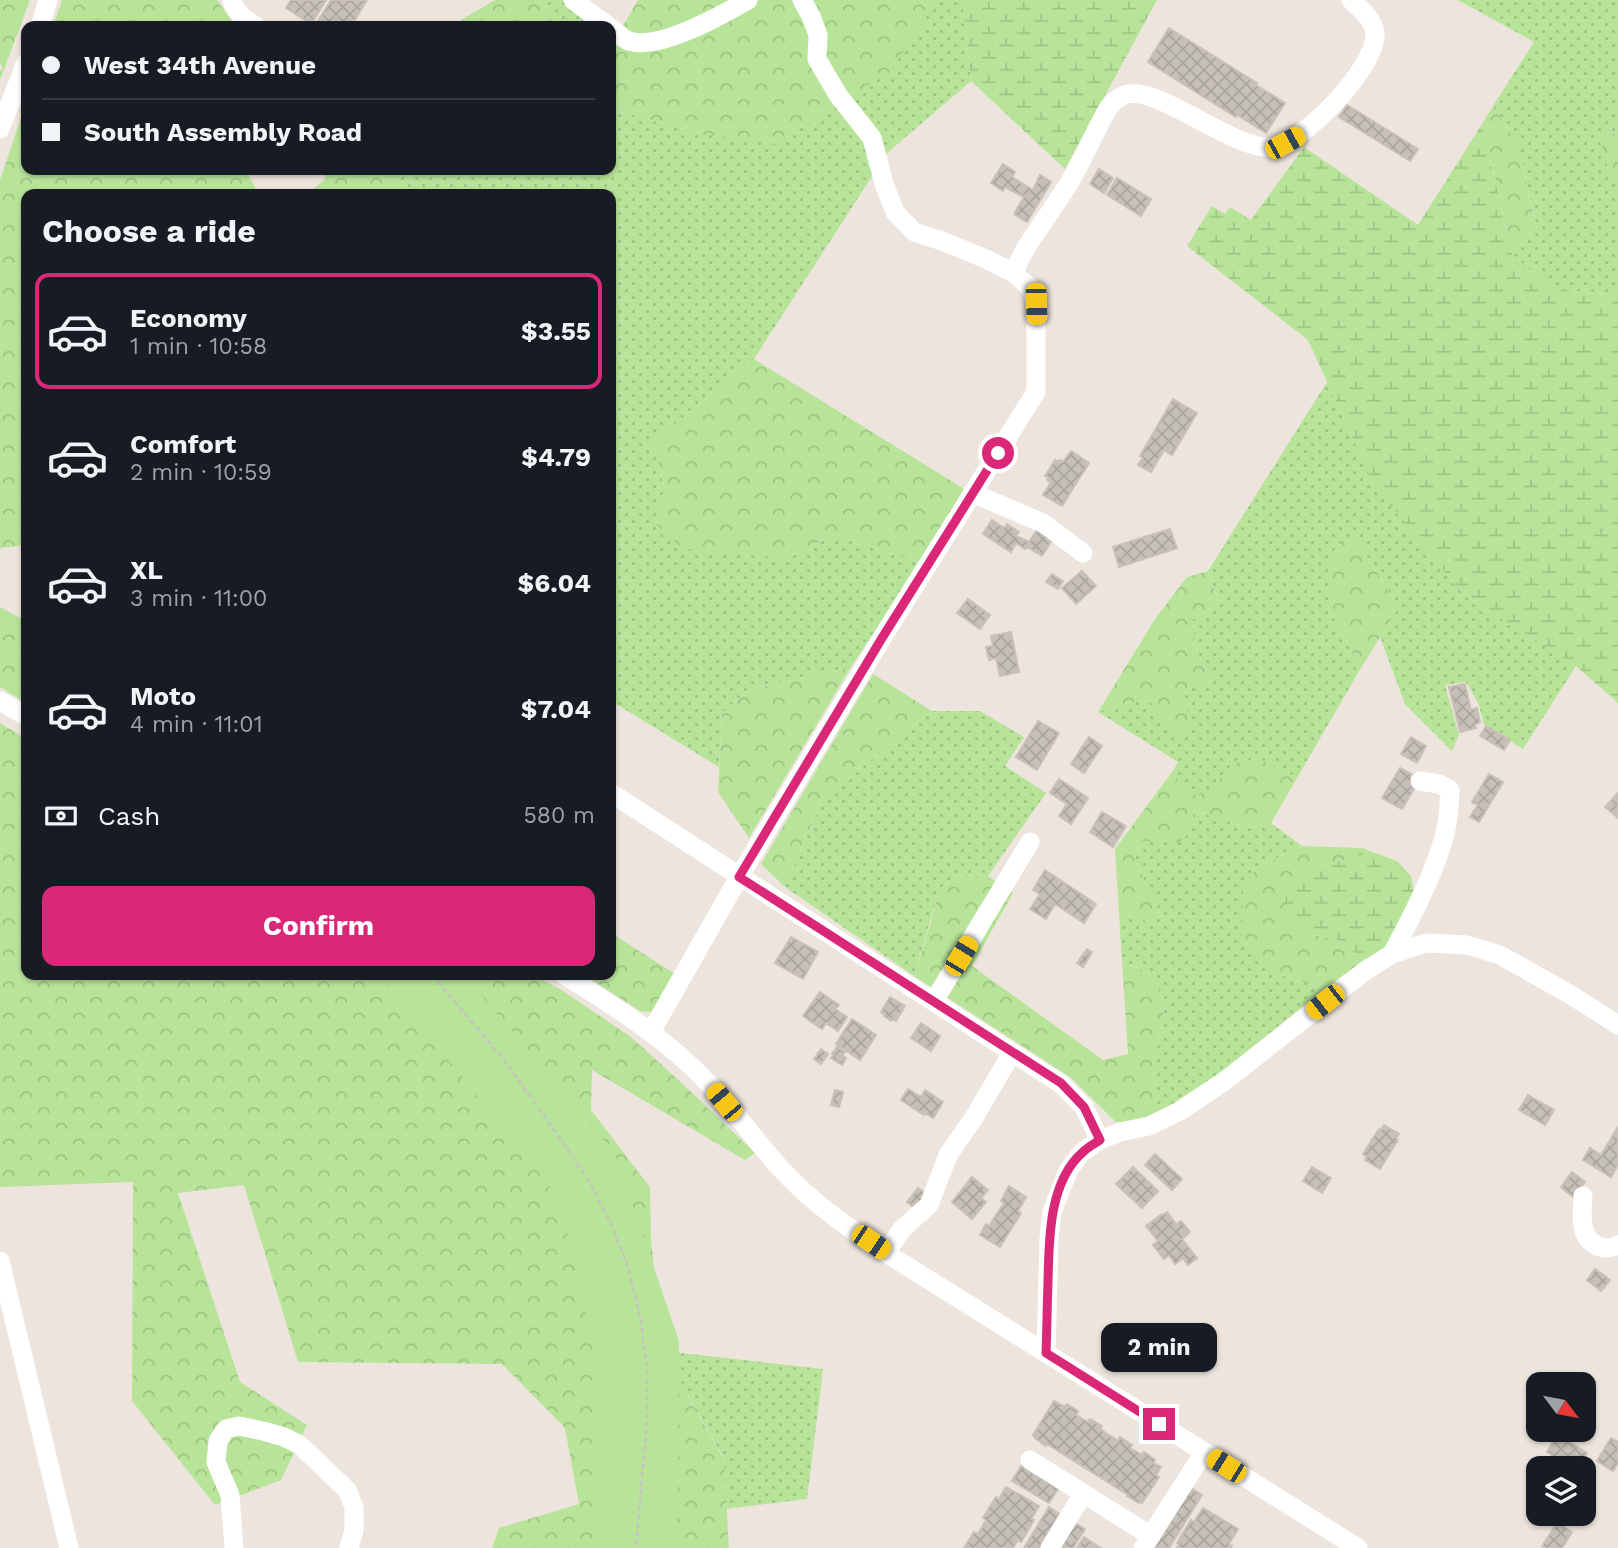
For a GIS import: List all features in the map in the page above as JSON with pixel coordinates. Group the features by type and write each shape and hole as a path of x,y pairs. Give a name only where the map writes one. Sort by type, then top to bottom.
{"street":[{"path":"42,21 48,0"},
{"path":"573,0 602,21"},
{"path":"616,31 629,41 670,38 711,21 748,0"},
{"path":"651,1032 739,877 882,638 1036,393 1036,304 1030,288 1013,273 986,258 914,232 894,212 872,138 838,95 817,59 818,35 802,0"},
{"path":"1013,273 1072,178 1109,107 1122,96 1140,94 1159,100 1216,131 1256,146 1272,147 1302,134 1326,112 1356,77 1371,53 1375,34 1369,17 1351,0"},
{"path":"233,4 247,21"},
{"path":"0,129 21,75"},
{"path":"972,493 1042,523 1083,553"},
{"path":"0,701 21,713"},
{"path":"1392,954 1443,844 1449,811 1450,790 1439,784 1420,781"},
{"path":"616,796 1061,1083 1084,1107 1100,1140"},
{"path":"934,1001 1030,842"},
{"path":"1046,1353 1052,1212 1068,1171 1081,1153 1100,1140 1120,1132 1149,1126 1180,1111 1226,1080 1365,971 1392,954 1426,943 1467,945 1500,954 1618,1024"},
{"path":"572,980 651,1032 709,1084 783,1171 824,1209 886,1253 1358,1548"},
{"path":"886,1253 902,1229 929,1205 948,1155 1012,1053"},
{"path":"1583,1196 1583,1226 1590,1241 1599,1247 1612,1248 1618,1245"},
{"path":"0,1261 69,1548"},
{"path":"234,1548 230,1495 216,1462 218,1441 226,1429 239,1426 273,1434 300,1445 347,1490 355,1507 354,1530 349,1548"},
{"path":"1030,1461 1083,1494 1147,1542 1204,1452"},
{"path":"1050,1548 1083,1494"}],"path":[{"path":"436,980 505,1061 564,1143 590,1183 627,1264 640,1316 647,1367 647,1419 636,1548"}],"green space":[{"path":"0,0 30,0 0,80 0,71 3,68 0,63"},
{"path":"62,0 217,0 232,21 55,21"},
{"path":"495,0 540,0 553,21 460,21"},
{"path":"540,0 567,0 595,21 553,21"},
{"path":"638,0 935,0 891,71 776,144 702,134 616,110 616,38"},
{"path":"935,0 962,0 971,81 887,153 754,359 653,442 665,490 656,524 785,558 836,534 920,563 851,667 750,689 722,713 719,767 616,704 616,189 398,189 402,175 616,175 616,110 702,134 934,5"},
{"path":"962,0 1157,0 1065,169 971,81"},
{"path":"1458,0 1618,0 1618,140 1609,126 1611,177 1618,183 1618,295 1552,289 1512,254 1537,230 1519,147 1493,106 1534,42"},
{"path":"1493,106 1519,147 1537,231 1512,254 1482,124"},
{"path":"21,118 21,175 249,175 256,189 21,189 21,546 0,548 0,180"},
{"path":"1482,124 1512,254 1552,289 1618,295 1618,703 1576,666 1463,594 1374,485 1308,340 1187,246 1212,206 1225,214 1230,207 1251,220 1304,147 1418,225"},
{"path":"1609,126 1618,140 1618,183 1611,177 1597,133"},
{"path":"326,175 402,175 398,189 314,189"},
{"path":"754,359 966,490 920,563 836,534 785,558 683,549 656,524 665,489 653,442"},
{"path":"1327,382 1375,485 1463,594 1576,666 1523,749 1484,725 1479,705 1466,682 1445,685 1459,735 1452,751 1405,704 1380,637 1399,607 1356,540 1344,541 1334,551 1328,606 1361,668 1297,778 1260,759 1233,763 1210,791 1188,796 1172,772 1178,762 1098,712 1131,702 1150,701 1177,736 1182,691 1211,681 1194,645 1193,619 1219,604 1208,571"},
{"path":"1356,540 1399,607 1361,668 1328,606 1328,568 1334,551 1343,541"},
{"path":"1208,571 1219,604 1193,619 1194,645 1211,681 1182,692 1191,724 1177,736 1150,701 1131,702 1098,712 1155,619 1187,577"},
{"path":"0,607 21,618 21,700 0,687"},
{"path":"851,667 749,838 718,792 722,713 750,689"},
{"path":"873,674 932,711 822,799 785,887 761,864"},
{"path":"932,711 980,711 1024,737 1005,766 1046,793 988,876 957,875 939,891 914,976 785,887 822,799"},
{"path":"0,723 21,736 21,980 543,980 631,1037 755,1153 745,1160 592,1070 591,1110 650,1187 651,1240 663,1351 724,1460 729,1548 492,1548 499,1528 579,1504 565,1428 502,1364 298,1362 244,1185 178,1193 240,1382 307,1425 281,1480 215,1505 132,1401 133,1182 0,1187"},
{"path":"1260,759 1297,778 1271,823 1250,828 1194,811 1190,832 1179,843 1142,841 1134,858 1161,917 1147,921 1119,913 1115,849 1172,772 1189,796 1210,790 1233,763"},
{"path":"1194,811 1250,828 1271,823 1302,846 1257,868 1278,974 1324,989 1221,1073 1158,1113 1153,1072 1165,1002 1148,972 1122,962 1119,913 1147,921 1161,917 1134,858 1142,841 1190,832"},
{"path":"1302,846 1362,848 1356,858 1299,870 1305,933 1338,940 1364,960 1324,989 1278,974 1242,937 1243,885 1257,868"},
{"path":"1362,848 1397,861 1411,876 1415,897 1390,944 1364,960 1338,940 1305,933 1287,920 1285,892 1299,870 1355,858"},
{"path":"957,875 988,876 1013,893 972,966 1103,1060 1128,1054 1122,962 1148,972 1165,1002 1153,1072 1158,1113 1140,1121 1116,1122 1070,1077 914,976 939,891"},
{"path":"616,936 677,975 654,1012 640,1011 592,980 616,980"},
{"path":"384,980 468,980 615,1154 679,1341 677,1548 596,1548 598,1369 560,1199"},
{"path":"663,1351 823,1369 807,1499 726,1509 724,1459"}],"building":[{"path":"291,0 326,0 313,21 306,21 286,8"},
{"path":"331,0 367,0 354,21 318,21"},
{"path":"1169,28 1285,103 1266,133 1148,62"},
{"path":"1347,105 1418,149 1410,161 1339,117"},
{"path":"1003,164 1015,172 1012,177 1033,190 1040,175 1051,182 1027,222 1014,214 1024,197 1005,187 1003,191 991,183"},
{"path":"1099,169 1113,178 1104,193 1090,184"},
{"path":"1117,178 1151,199 1141,216 1107,195"},
{"path":"1173,399 1197,413 1172,455 1164,450 1151,472 1138,465 1143,458 1140,456"},
{"path":"1071,451 1089,463 1062,506 1043,495 1051,482 1045,476 1055,460 1063,462"},
{"path":"992,520 1004,528 1007,524 1019,532 1016,536 1029,542 1037,530 1052,540 1042,556 1016,543 1011,552 983,534"},
{"path":"1170,529 1177,548 1119,567 1113,547"},
{"path":"1082,571 1096,586 1076,604 1062,588"},
{"path":"1052,574 1063,581 1058,589 1046,582"},
{"path":"968,599 990,615 980,629 957,613"},
{"path":"1011,632 1019,672 1000,676 996,658 989,660 986,647 993,646 991,636"},
{"path":"1465,684 1471,710 1477,708 1480,722 1475,725 1476,728 1460,732 1449,687"},
{"path":"1038,721 1059,733 1037,770 1016,757"},
{"path":"1486,726 1510,740 1504,750 1480,736"},
{"path":"1089,737 1102,746 1084,773 1071,764"},
{"path":"1411,737 1426,746 1417,763 1401,754"},
{"path":"1400,768 1420,779 1402,809 1382,798"},
{"path":"1489,774 1503,782 1479,822 1470,817 1478,805 1472,802"},
{"path":"1059,779 1088,798 1071,824 1059,816 1067,804 1050,793"},
{"path":"1618,793 1618,818 1605,807"},
{"path":"1102,812 1126,826 1113,847 1090,832"},
{"path":"1045,870 1096,904 1084,923 1055,904 1046,919 1030,909 1040,894 1033,890"},
{"path":"791,937 818,952 803,979 775,963"},
{"path":"1087,949 1092,952 1083,967 1077,963"},
{"path":"820,992 839,1005 835,1009 847,1017 838,1031 826,1023 822,1029 803,1016"},
{"path":"890,997 905,1006 896,1021 891,1021 881,1012"},
{"path":"852,1019 876,1035 860,1060 836,1044"},
{"path":"921,1023 940,1036 931,1051 911,1038"},
{"path":"837,1047 845,1052 842,1055 846,1058 842,1065 831,1058"},
{"path":"821,1049 828,1054 821,1064 814,1059"},
{"path":"908,1089 921,1097 925,1090 943,1102 933,1118 901,1100"},
{"path":"835,1090 843,1092 839,1107 831,1105"},
{"path":"1528,1095 1554,1110 1545,1125 1519,1110"},
{"path":"1384,1125 1399,1134 1380,1169 1365,1160 1367,1157 1363,1154"},
{"path":"1618,1127 1618,1165 1611,1177 1583,1160 1590,1148 1601,1155"},
{"path":"1155,1154 1182,1179 1172,1190 1145,1165"},
{"path":"1133,1167 1158,1191 1142,1208 1116,1184"},
{"path":"1312,1167 1331,1178 1322,1193 1303,1181"},
{"path":"1572,1172 1585,1182 1573,1197 1561,1187"},
{"path":"972,1177 988,1190 981,1198 986,1202 972,1219 952,1202"},
{"path":"1009,1186 1026,1197 1018,1211 1021,1213 1000,1247 980,1235 1004,1203 1001,1201"},
{"path":"918,1188 928,1195 918,1210 907,1202"},
{"path":"1167,1212 1176,1224 1181,1221 1190,1232 1182,1239 1197,1258 1188,1265 1183,1258 1175,1264 1169,1255 1164,1259 1153,1245 1158,1241 1146,1226"},
{"path":"1595,1269 1610,1280 1601,1291 1587,1280"},
{"path":"1054,1401 1065,1407 1067,1404 1078,1411 1076,1415 1088,1422 1090,1419 1118,1441 1120,1437 1132,1445 1130,1448 1142,1455 1144,1452 1155,1460 1153,1463 1161,1467 1156,1475 1159,1477 1142,1503 1035,1438 1033,1435"},
{"path":"1611,1438 1618,1442 1618,1463 1613,1471 1597,1461"},
{"path":"1553,1442 1570,1442 1587,1453 1585,1456 1551,1456 1547,1452"},
{"path":"1021,1466 1058,1489 1049,1503 1012,1481"},
{"path":"1006,1487 1039,1506 1021,1542 1018,1540 1013,1548 964,1548 974,1532 978,1534 986,1520 983,1518"},
{"path":"1191,1488 1202,1495 1169,1548 1154,1548"},
{"path":"1049,1507 1060,1514 1039,1548 1024,1548"},
{"path":"1203,1508 1238,1529 1229,1544 1232,1546 1230,1548 1177,1548 1177,1543 1191,1520 1194,1522"},
{"path":"1075,1523 1085,1529 1073,1548 1059,1548"},
{"path":"1555,1526 1562,1526 1572,1532 1562,1548 1542,1546"},
{"path":"1084,1537 1101,1548 1077,1548"}],"route":[{"path":"998,453 882,638 739,877 1061,1083 1084,1107 1100,1140 1081,1153 1068,1171 1052,1212 1046,1353 1159,1424"}]}
